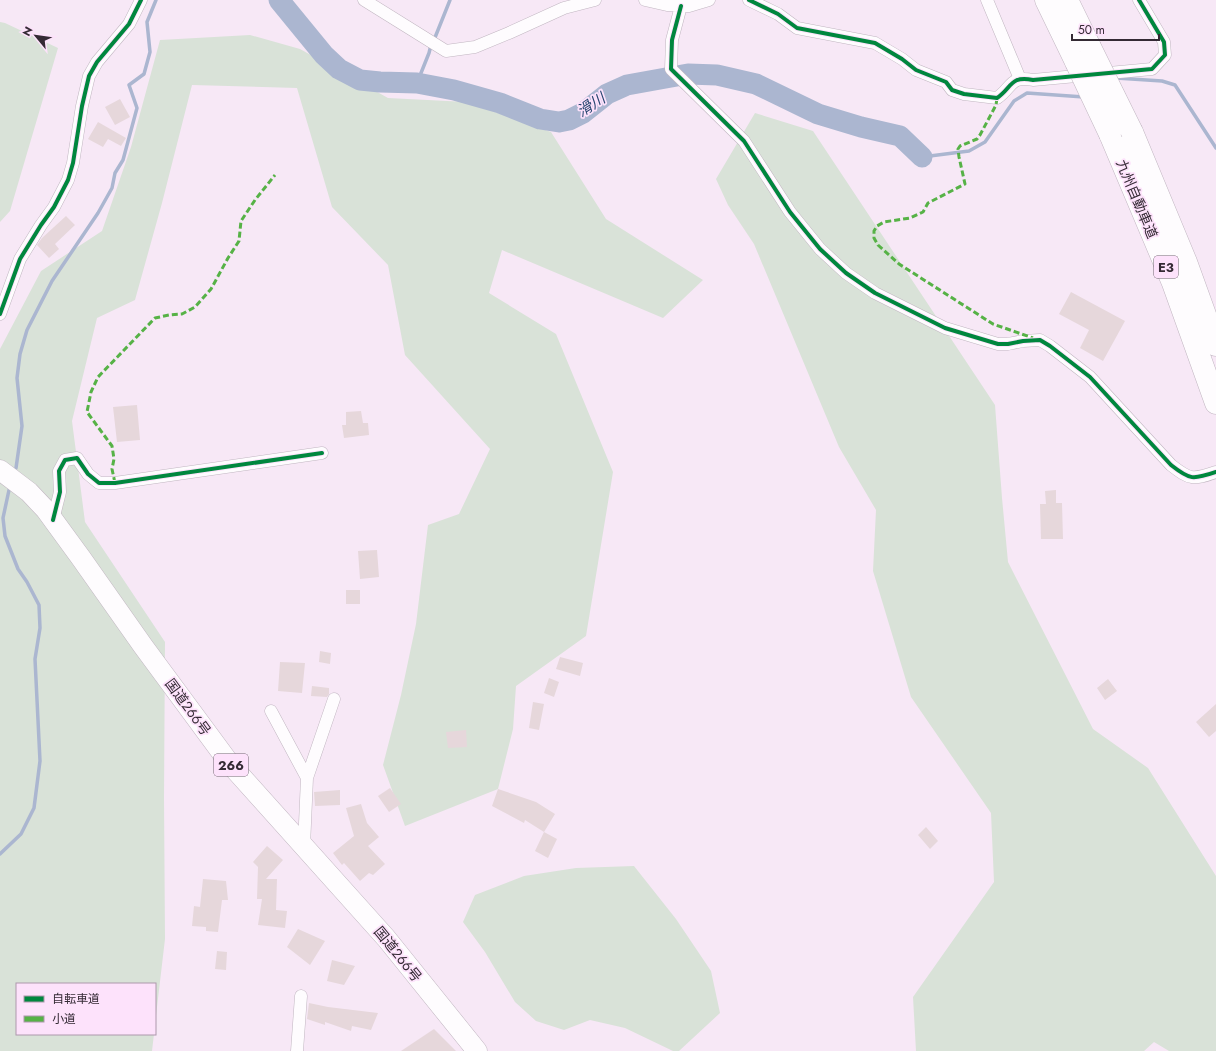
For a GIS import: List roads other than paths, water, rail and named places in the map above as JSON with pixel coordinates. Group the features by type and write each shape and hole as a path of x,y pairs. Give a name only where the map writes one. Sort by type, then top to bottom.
{"highway":[{"name":"九州自動車道","path":"1046,0 1132,132 1186,262 1216,345"},
{"name":"九州自動車道","path":"1067,0 1083,55 1110,134 1172,282 1216,403"},
{"name":"国道266号","path":"0,470 29,492 53,520 230,764 386,938 476,1051"}],"street":[{"path":"0,314 20,259 54,207 68,180 73,163 82,106 90,76 97,62 129,24 141,0"},
{"path":"364,0 446,51 475,46 509,33 564,8 594,0"},
{"path":"645,0 667,5 681,6 689,6 709,0"},
{"path":"749,0 778,14 797,28 875,43 902,59 916,70 946,82 952,90 964,94 997,98 1012,83 1020,78 1033,80 1152,69 1165,55 1164,42 1140,0"},
{"path":"986,0 1020,78"},
{"path":"681,6 672,40 671,68 744,141 790,212 820,249 846,273 875,293 945,328 998,344 1040,340 1090,377 1171,465 1182,474 1194,478 1213,473"},
{"path":"53,520 60,492 59,471 65,460 77,458 88,474 99,483 322,453"},
{"path":"304,846 307,778 334,699"},
{"path":"271,711 286,738 307,778 287,743 271,711"},
{"path":"297,1051 301,996"}],"waterway":[{"path":"16,468 22,426 17,378 20,354 27,330 52,281 98,213 112,188 115,173 123,160 137,108 129,85 144,74 150,52 147,22 156,0"},
{"name":"滑川","path":"279,0 324,55 339,69 360,80 417,83 454,90 500,103 540,119 559,122 569,120 583,113 607,94 627,85 688,74 717,75 756,84 818,114 861,127 900,136 922,157"},
{"path":"434,40 450,0"},
{"path":"417,83 431,45"},
{"path":"1116,78 1162,81 1175,85 1216,148"},
{"path":"922,157 969,151 985,142 1014,101 1027,93 1084,97"},
{"path":"0,854 21,834 34,808 40,761 35,659 40,628 39,605 27,582 18,569 5,536 3,518 9,490"}]}
